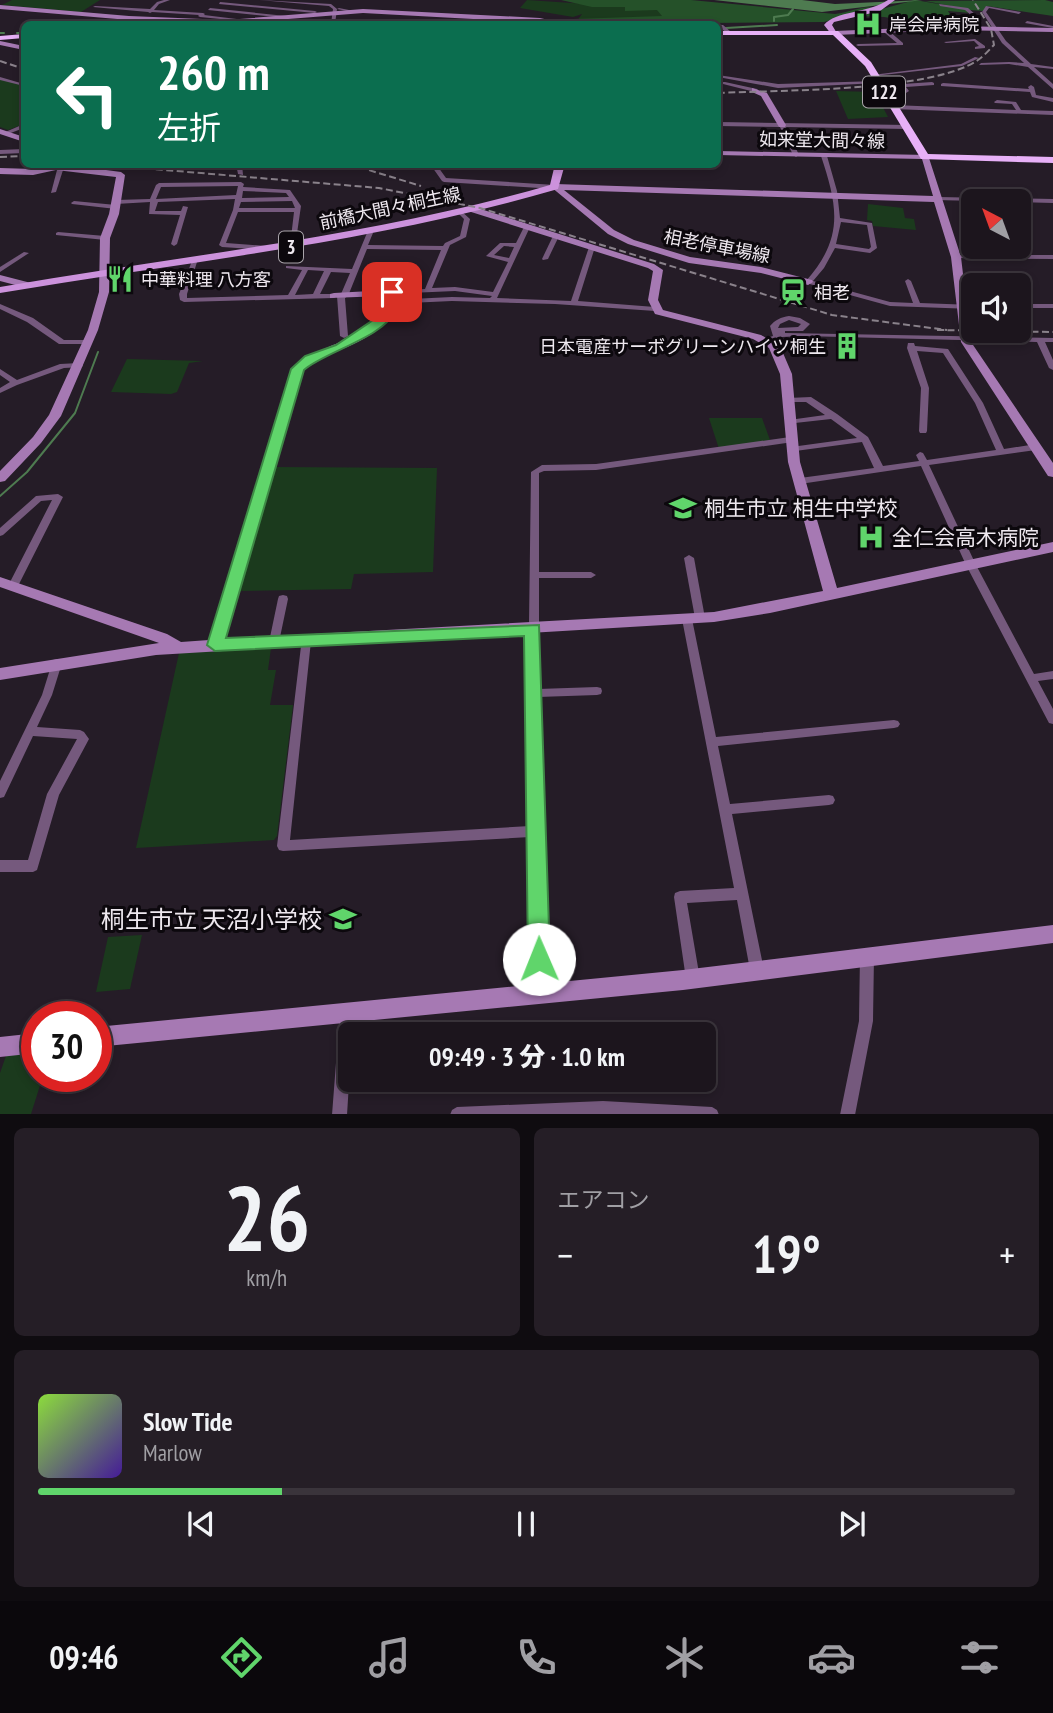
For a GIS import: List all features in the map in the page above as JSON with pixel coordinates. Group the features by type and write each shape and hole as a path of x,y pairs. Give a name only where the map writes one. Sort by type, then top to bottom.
{"highway":[{"path":"723,30 835,33"},
{"name":"122","path":"835,33 857,48 866,60 925,157"},
{"path":"0,38 21,36"},
{"path":"925,157 1053,160"}],"main road":[{"path":"835,33 828,25 832,20 884,8 892,0"},
{"path":"555,187 559,168"},
{"name":"前橋大間々桐生線","path":"0,290 370,233 555,187"}],"street":[{"path":"84,14 106,0"},
{"path":"143,19 158,3 168,0"},
{"path":"236,19 263,0 301,2 352,11 546,21"},
{"path":"315,0 335,9"},
{"path":"2,8 191,21 223,2 314,12"},
{"path":"284,16 301,2"},
{"path":"940,5 966,9 974,15 953,28"},
{"path":"95,7 247,21"},
{"path":"1019,13 987,8 985,12 1004,42 1053,87"},
{"path":"210,9 284,16"},
{"path":"258,21 335,9"},
{"path":"333,21 335,9"},
{"path":"1027,22 1053,28"},
{"path":"835,33 953,28 1053,28"},
{"path":"966,28 983,47 977,48"},
{"path":"851,33 857,48 901,44 887,32"},
{"path":"946,42 975,40"},
{"path":"0,43 21,47"},
{"path":"721,77 774,86 807,86 878,82 979,61 1053,68"},
{"path":"0,78 21,84"},
{"path":"878,82 908,91 902,86 933,84"},
{"path":"721,83 755,90 764,95 796,155"},
{"path":"943,85 1031,89 1034,96 1052,101"},
{"path":"721,90 745,88"},
{"path":"973,98 979,110"},
{"path":"997,102 1013,103 1020,112"},
{"path":"893,107 1053,113"},
{"path":"721,124 906,127"},
{"path":"3,132 21,127"},
{"path":"3,132 21,139"},
{"path":"0,152 21,151"},
{"name":"如来堂大間々線","path":"721,153 925,157"},
{"path":"824,156 836,196 835,246 826,264 808,282 892,305 961,307"},
{"path":"925,157 961,280"},
{"path":"240,168 241,174"},
{"path":"436,168 444,180 555,187 1049,201 1053,212"},
{"path":"52,192 59,169"},
{"path":"0,171 33,172 59,169 119,174 116,204 105,238 106,274 100,308 79,365 55,416 37,440 0,478"},
{"path":"184,213 150,214 159,185 241,184 236,210 222,245 270,250"},
{"name":"相老停車場線","path":"555,187 611,232 631,243 689,260 788,277 782,284 799,289 808,282"},
{"path":"74,203 116,204 240,195 294,199 298,210 293,246"},
{"path":"174,244 187,200"},
{"path":"236,210 298,210"},
{"path":"428,289 448,243 463,237 467,219 465,210 656,268 658,273 653,296 655,309"},
{"path":"835,246 870,251 874,248 870,223 836,219"},
{"path":"494,298 527,227"},
{"path":"344,337 340,296 370,233"},
{"path":"58,234 105,238"},
{"path":"545,259 556,236"},
{"path":"510,260 489,256 502,244 517,245"},
{"path":"365,247 445,248"},
{"path":"574,304 592,247"},
{"path":"0,270 26,253"},
{"path":"956,257 1053,257"},
{"path":"194,262 183,294 184,300 316,296 494,298"},
{"path":"288,267 353,271"},
{"path":"290,298 306,268"},
{"path":"316,296 329,270"},
{"path":"0,278 27,285"},
{"path":"908,281 916,304"},
{"path":"389,297 428,289 494,298 655,309 676,318 775,337 961,337"},
{"path":"215,645 298,369 309,358 340,347 380,321 388,311 389,297"},
{"path":"0,306 30,320 62,342 88,342"},
{"path":"1031,306 1053,306"},
{"path":"775,337 776,348 786,374 790,445 831,594"},
{"path":"908,338 925,388 923,432"},
{"path":"1031,340 1053,340"},
{"path":"1040,340 1053,368"},
{"path":"969,343 1053,473"},
{"path":"911,348 946,351 979,403 1001,452"},
{"path":"0,391 63,366 79,365"},
{"path":"0,370 15,383"},
{"path":"788,400 808,400 834,416 865,439 880,468"},
{"path":"789,422 834,416"},
{"path":"540,994 533,629 535,472 538,469 596,467 865,439"},
{"path":"800,481 880,468 921,458 1036,447"},
{"path":"921,458 971,565 1053,720"},
{"path":"0,533 38,498 58,497 6,584 162,638 177,647"},
{"path":"0,674 57,663 177,647 693,619 752,611 1053,547"},
{"path":"689,558 693,619 713,742 757,970"},
{"path":"534,575 591,575"},
{"path":"275,642 283,599"},
{"path":"306,641 283,846 537,831"},
{"path":"0,793 30,731 57,663"},
{"path":"1032,678 1053,675"},
{"path":"534,693 597,691"},
{"path":"713,742 894,724"},
{"path":"0,866 33,866 53,793 83,739 80,735 30,731"},
{"path":"725,810 829,800"},
{"path":"693,979 680,897 742,894"},
{"path":"112,1035 347,1010 693,979 1053,934"},
{"path":"847,1114 866,1021 867,956"},
{"path":"339,1114 347,1010"},
{"path":"0,1047 21,1045"},
{"path":"493,1114 602,1111 684,1114"}],"shaded area":[{"path":"12,0 100,0 81,12 2,5"},
{"path":"527,0 676,10 707,21 577,21 582,14 573,17 520,8"},
{"path":"561,0 691,0 835,14 875,7 824,22 572,21 662,16 657,10 625,11 625,7 592,7"},
{"path":"714,0 802,0 835,4 923,0 822,12"},
{"path":"915,0 962,8 925,1 1045,0 1053,2 1053,16 987,6 983,11 969,10 970,13 948,11 956,23 948,27 884,17 856,16"},
{"path":"0,78 21,85 21,125 8,130 0,127"},
{"path":"836,91 875,92 888,117 848,119"},
{"path":"868,204 903,208 905,218 914,219 916,230 873,226 872,221 867,220"},
{"path":"127,359 203,361 189,363 177,392 111,392"},
{"path":"709,418 762,418 770,440 719,449"},
{"path":"274,467 437,468 433,572 354,574 351,589 238,591"},
{"path":"271,648 268,670 276,670 270,705 293,705 277,836 274,840 136,848 179,653"},
{"path":"142,935 130,989 96,992 108,937"},
{"path":"21,1052 21,1092 38,1092 31,1114 0,1114 0,1073 7,1053"}],"waterway":[{"path":"774,21 774,17 788,15 793,9"},
{"path":"726,28 777,25"},
{"path":"0,496 27,472 75,413 98,352"}],"railway":[{"path":"721,93 891,84 956,70 978,60 994,45 991,29 973,0"},
{"path":"0,61 21,68"},
{"path":"0,157 21,156"},
{"path":"141,168 379,188 480,208 832,315 947,330"},
{"path":"362,168 421,186"},
{"path":"937,330 1053,332"}],"place":[{"name":"岸会岸病院","path":"868,24"},
{"name":"中華料理 八方客","path":"120,279"},
{"name":"相老","path":"793,292"},
{"name":"日本電産サーボグリーンハイツ桐生","path":"847,346"},
{"name":"桐生市立 相生中学校","path":"683,508"},
{"name":"全仁会高木病院","path":"871,537"},
{"name":"桐生市立 天沼小学校","path":"343,919"}],"route":[{"path":"392,292 389,293 388,311 383,319 340,347 309,358 300,365 215,645 533,629 531,636 539,959"}]}
